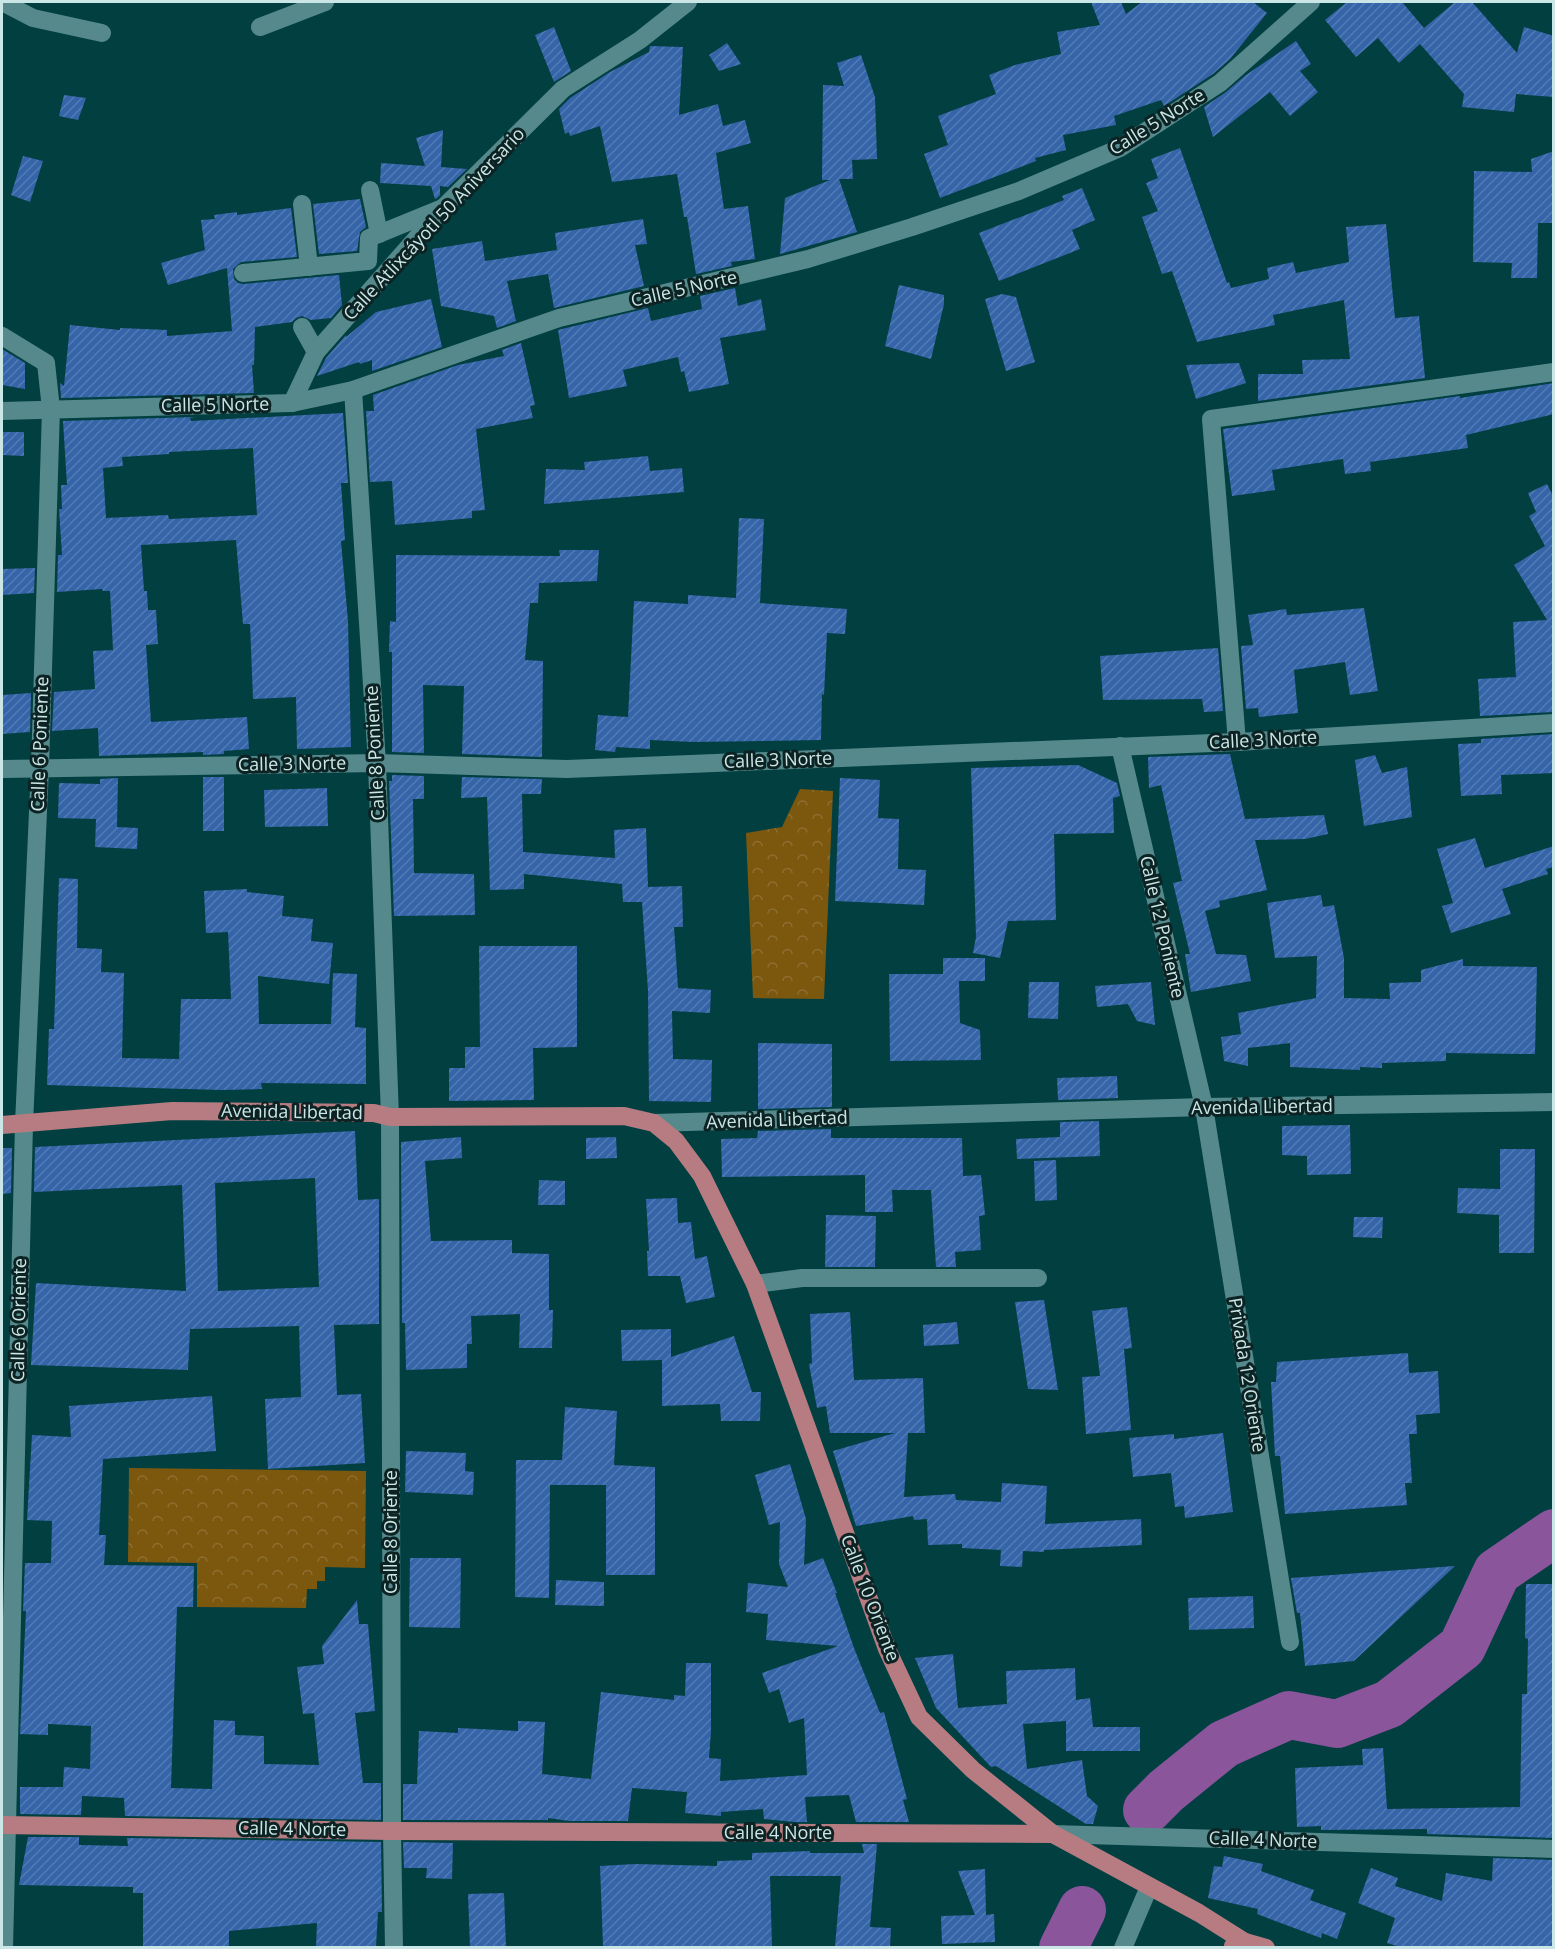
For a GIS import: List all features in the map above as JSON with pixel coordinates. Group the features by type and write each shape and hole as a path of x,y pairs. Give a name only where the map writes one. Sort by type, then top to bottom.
{"main road":[{"name":"Avenida Libertad","path":"2,1125 172,1111 374,1113 390,1118 624,1116 654,1123"},
{"name":"Calle 10 Oriente","path":"654,1123 676,1141 702,1176 755,1284 887,1649 919,1717 972,1770 1053,1834 1199,1913 1238,1945 1266,1947"},
{"name":"Calle 4 Norte","path":"4,1825 392,1831 1053,1834"}],"street":[{"path":"2,2 33,18 102,33"},
{"path":"260,27 325,2"},
{"name":"Calle Atlixcáyotl 50 Aniversario","path":"292,403 316,352 444,207 563,89 640,40 688,2"},
{"name":"Calle 5 Norte","path":"2,411 292,403 353,390 559,318 808,259 1019,191 1120,148 1220,83 1311,2"},
{"path":"370,190 379,234"},
{"path":"302,204 309,267"},
{"path":"243,273 368,261 369,238 444,207"},
{"path":"302,327 316,352"},
{"name":"Calle 6 Poniente","path":"2,336 46,363 51,409 40,767 24,1124"},
{"path":"1238,742 1211,419 1554,372"},
{"name":"Calle 8 Poniente","path":"353,390 377,763 390,1118"},
{"name":"Calle 3 Norte","path":"2,769 377,763 567,769 1238,742 1554,723"},
{"name":"Calle 12 Poniente","path":"1120,746 1204,1107"},
{"name":"Avenida Libertad","path":"654,1123 1204,1107 1554,1102"},
{"name":"Privada 12 Oriente","path":"1204,1107 1290,1642"},
{"name":"Calle 8 Oriente","path":"390,1118 394,1947"},
{"name":"Calle 6 Oriente","path":"4,1947 4,1825 24,1124"},
{"path":"755,1284 802,1278 1038,1278"},
{"name":"Calle 4 Norte","path":"1053,1834 1554,1849"},
{"path":"1123,1947 1149,1887"}],"green space":[{"path":"800,789 833,791 824,999 753,998 746,833 782,827"},
{"path":"129,1468 366,1471 365,1568 325,1567 325,1581 317,1581 317,1589 307,1589 306,1608 197,1607 197,1563 128,1562"}],"building":[{"path":"1091,2 1121,2 1126,14 1142,2 1253,2 1267,13 1230,59 1213,74 1164,106 1161,100 1114,116 1116,125 1063,135 1066,150 1035,158 1036,161 940,198 924,154 948,145 938,116 996,94 989,75 1015,65 1061,54 1057,32 1100,25"},
{"path":"1347,2 1402,2 1424,28 1455,2 1472,2 1517,53 1524,27 1554,36 1554,97 1516,94 1514,112 1462,107 1464,94 1420,44 1399,63 1378,38 1356,57 1325,20"},
{"path":"554,27 571,71 554,82 535,35"},
{"path":"1296,41 1311,64 1300,71 1318,92 1290,116 1270,92 1213,137 1204,107"},
{"path":"727,43 741,64 719,71 709,55"},
{"path":"650,46 683,47 679,115 718,104 723,126 745,120 751,143 716,153 724,209 748,206 755,259 731,262 732,266 696,274 677,174 612,182 600,126 570,136 569,132 565,134 559,109 570,98 610,72 649,52"},
{"path":"861,55 875,97 877,159 852,160 853,179 839,179 857,232 780,254 785,198 830,180 822,180 823,85 844,86 837,63"},
{"path":"64,95 86,98 78,120 59,116"},
{"path":"443,130 441,167 467,169 448,187 440,186 440,195 437,198 435,199 431,186 380,183 381,163 425,166 416,138"},
{"path":"1180,148 1227,283 1229,282 1231,288 1269,279 1267,268 1293,262 1296,273 1349,262 1346,227 1386,224 1395,318 1419,316 1425,378 1258,401 1258,374 1303,374 1302,360 1350,359 1344,300 1273,315 1275,325 1197,342 1172,271 1162,274 1142,217 1158,211 1146,183 1158,178 1151,159"},
{"path":"1554,151 1554,223 1538,223 1537,278 1511,278 1512,263 1473,262 1474,171 1532,172 1531,159"},
{"path":"23,156 43,161 30,202 11,195"},
{"path":"1082,188 1095,220 1072,230 1080,249 999,281 979,233 1064,200 1062,196"},
{"path":"360,199 366,227 360,232 357,251 319,254 313,204"},
{"path":"291,208 297,257 241,262 233,269 234,279 244,284 339,275 342,305 331,318 311,320 302,316 292,322 255,327 254,365 252,365 254,393 61,398 60,383 64,386 70,325 120,330 120,328 167,330 167,336 232,331 227,268 168,285 161,263 205,250 201,220 215,219 214,215 237,212 237,215"},
{"path":"643,219 647,244 635,245 644,286 554,308 548,274 507,281 516,321 497,328 494,316 441,306 432,249 482,241 485,261 557,250 555,233"},
{"path":"899,285 944,295 931,359 885,346"},
{"path":"735,288 738,306 761,299 766,330 720,338 729,384 689,392 678,357 623,370 627,386 569,398 558,330 648,308 651,321 702,309 700,296"},
{"path":"1002,294 1016,297 1035,362 1006,371 985,299"},
{"path":"431,299 442,347 372,371 372,360 317,376 326,358 346,335 346,337 376,312"},
{"path":"521,343 535,405 530,406 533,418 476,429 485,510 472,511 472,518 395,525 392,481 370,482 366,411 374,411 373,395 458,365 504,356 502,350"},
{"path":"2,349 25,363 25,389 2,385"},
{"path":"1239,363 1246,383 1196,399 1186,365"},
{"path":"1554,383 1554,414 1466,435 1468,448 1370,462 1371,471 1345,474 1343,459 1272,470 1275,490 1232,496 1223,429 1460,396 1460,398"},
{"path":"343,413 348,483 341,483 345,540 341,541 348,621 351,747 297,749 296,697 253,699 250,624 243,624 236,540 141,545 144,591 147,591 148,610 156,610 158,644 146,645 151,722 247,717 249,749 203,755 203,752 99,756 98,728 52,731 54,692 95,689 93,651 113,650 110,591 102,589 57,592 58,555 62,555 59,509 62,509 61,485 67,485 63,421 195,417 190,418 191,421","holes":["253,448 257,515 169,519 168,515 106,518 103,468 123,466 122,457"]},
{"path":"2,432 24,432 24,456 2,455"},
{"path":"648,456 650,471 682,468 684,492 544,504 546,469 585,470 584,462"},
{"path":"1547,484 1554,498 1554,712 1480,716 1478,679 1516,677 1513,622 1547,620 1514,565 1545,546 1529,516 1536,512 1528,493"},
{"path":"739,518 764,519 760,603 847,609 845,634 827,633 821,740 693,742 650,740 650,749 616,747 615,752 595,750 598,715 628,717 634,601 688,604 688,595 736,598"},
{"path":"559,550 599,550 597,581 539,583 538,603 530,603 525,660 543,661 542,757 462,754 464,686 423,685 424,753 392,752 392,652 389,652 390,621 396,622 396,555 560,556"},
{"path":"35,568 34,593 2,595 2,569"},
{"path":"1364,608 1378,691 1350,695 1345,662 1294,670 1298,713 1259,717 1258,708 1246,709 1241,646 1253,645 1248,615 1286,609 1287,615"},
{"path":"1218,648 1223,711 1204,712 1202,699 1103,700 1100,656"},
{"path":"31,693 30,732 2,734 2,695"},
{"path":"1554,734 1554,773 1501,775 1502,794 1461,796 1458,744 1481,743 1481,739"},
{"path":"1230,754 1245,819 1324,815 1328,834 1305,839 1255,840 1267,890 1219,901 1220,907 1205,911 1216,954 1246,955 1251,981 1191,992 1185,954 1190,954 1173,883 1182,881 1161,785 1149,788 1148,757"},
{"path":"1375,755 1382,773 1407,767 1412,817 1364,826 1355,760"},
{"path":"1078,765 1117,783 1120,796 1113,798 1114,833 1054,834 1056,920 1008,921 1000,958 973,953 976,937 971,768"},
{"path":"392,775 424,776 424,799 413,799 414,873 474,874 475,915 394,916 389,781 392,781"},
{"path":"203,777 224,777 224,831 203,831"},
{"path":"462,777 542,779 541,794 522,794 523,852 615,858 614,830 646,828 648,887 682,886 683,927 674,927 678,988 711,990 710,1013 672,1011 673,1059 712,1060 711,1102 649,1101 648,991 642,902 623,902 622,884 524,874 524,889 490,890 487,797 461,798"},
{"path":"118,778 117,827 138,828 137,849 95,847 96,819 58,818 59,783 100,784 100,779"},
{"path":"840,778 880,780 878,818 899,819 898,869 926,870 924,905 835,901"},
{"path":"327,788 328,826 265,827 264,790"},
{"path":"1475,838 1485,868 1554,846 1554,867 1546,869 1548,874 1502,889 1511,914 1451,933 1442,906 1453,903 1437,849"},
{"path":"59,878 78,879 77,948 102,949 101,972 124,973 122,1058 179,1059 181,999 231,999 228,932 206,933 204,891 247,889 247,892 284,896 282,916 313,919 311,941 333,943 329,984 258,976 259,1024 331,1024 333,973 357,974 355,1027 366,1028 366,1084 261,1083 262,1089 221,1090 47,1085 49,1029 54,1029"},
{"path":"1321,895 1323,907 1334,905 1344,958 1344,998 1390,999 1389,983 1421,982 1421,970 1463,959 1463,966 1537,967 1535,1054 1446,1053 1446,1061 1382,1063 1382,1068 1360,1067 1360,1070 1290,1067 1290,1043 1248,1048 1248,1066 1224,1061 1221,1037 1241,1034 1238,1013 1316,998 1317,956 1275,958 1267,903"},
{"path":"479,946 577,946 577,1047 533,1048 534,1100 449,1101 449,1068 465,1068 465,1047 480,1047"},
{"path":"943,958 985,958 985,981 959,981 960,1023 980,1030 981,1060 890,1061 889,974 943,974"},
{"path":"1029,982 1059,982 1058,1019 1028,1018"},
{"path":"1151,982 1155,1025 1137,1021 1128,1004 1097,1007 1095,986"},
{"path":"758,1043 832,1044 832,1107 758,1109"},
{"path":"1117,1076 1118,1098 1058,1100 1057,1078"},
{"path":"1099,1121 1100,1156 1017,1159 1016,1139 1060,1137 1060,1122"},
{"path":"1350,1125 1351,1174 1307,1175 1307,1156 1282,1155 1282,1126"},
{"path":"831,1129 831,1138 962,1138 963,1176 981,1175 985,1215 979,1216 981,1250 955,1252 956,1267 936,1267 931,1190 892,1190 893,1212 865,1212 865,1175 722,1177 721,1139 757,1138 758,1131"},
{"path":"355,1131 358,1200 379,1199 379,1324 334,1325 337,1395 361,1394 365,1463 268,1469 265,1399 301,1397 299,1326 190,1329 188,1370 31,1365 36,1283 186,1291 182,1185 34,1192 35,1147","holes":["315,1178 319,1287 218,1291 215,1183"]},
{"path":"461,1137 462,1158 425,1161 431,1241 512,1240 512,1253 549,1254 549,1310 553,1310 552,1348 519,1348 520,1314 471,1316 472,1344 467,1344 467,1368 406,1370 405,1323 402,1323 401,1142"},
{"path":"616,1137 617,1158 586,1159 586,1138"},
{"path":"2,1148 12,1148 11,1193 2,1194"},
{"path":"1500,1149 1535,1149 1534,1253 1499,1253 1499,1215 1457,1213 1458,1188 1500,1189"},
{"path":"1056,1160 1057,1200 1035,1201 1034,1161"},
{"path":"539,1180 565,1181 565,1205 538,1205"},
{"path":"677,1198 678,1223 691,1222 695,1259 707,1256 715,1297 686,1303 680,1276 648,1276 646,1199"},
{"path":"826,1215 876,1216 875,1267 825,1267"},
{"path":"1354,1217 1383,1217 1382,1238 1353,1237"},
{"path":"1044,1300 1058,1390 1028,1389 1015,1302"},
{"path":"1127,1307 1132,1348 1124,1349 1131,1430 1086,1434 1082,1377 1100,1376 1092,1311"},
{"path":"850,1312 854,1380 923,1378 925,1433 908,1433 904,1497 955,1494 956,1500 1001,1502 1002,1483 1047,1486 1045,1524 1141,1519 1142,1545 1044,1550 1044,1552 1023,1551 1022,1567 1000,1566 1001,1550 962,1548 962,1544 928,1545 927,1519 914,1520 913,1516 856,1526 833,1451 895,1433 830,1433 826,1406 817,1408 809,1364 812,1363 810,1314"},
{"path":"957,1322 959,1344 924,1346 923,1325"},
{"path":"671,1329 671,1357 734,1336 752,1392 761,1392 760,1421 721,1421 720,1404 662,1406 662,1360 622,1361 621,1330"},
{"path":"1408,1353 1409,1373 1438,1371 1440,1413 1416,1415 1417,1434 1409,1434 1412,1483 1405,1483 1407,1505 1285,1514 1280,1456 1275,1456 1271,1382 1276,1382 1277,1362"},
{"path":"212,1396 216,1451 103,1459 99,1535 106,1535 104,1565 194,1566 193,1607 177,1607 171,1788 212,1789 214,1720 235,1721 235,1735 264,1736 264,1764 319,1765 314,1713 303,1714 297,1667 324,1664 322,1646 357,1600 359,1624 368,1624 375,1711 355,1713 363,1783 381,1783 381,1820 125,1816 124,1798 82,1796 81,1815 20,1814 20,1787 63,1787 64,1767 90,1769 91,1726 48,1724 48,1735 20,1734 26,1611 23,1611 25,1563 51,1563 52,1521 27,1520 32,1435 71,1437 69,1406"},
{"path":"565,1407 617,1411 614,1465 655,1467 655,1575 606,1575 606,1485 550,1485 549,1598 515,1597 516,1460 562,1460"},
{"path":"1223,1433 1233,1512 1185,1518 1184,1506 1175,1507 1171,1473 1133,1477 1129,1438 1174,1434 1174,1439"},
{"path":"406,1451 466,1453 465,1471 474,1472 473,1495 405,1492"},
{"path":"790,1464 806,1519 804,1565 823,1558 837,1593 835,1593 854,1648 880,1713 884,1712 907,1799 903,1800 909,1822 856,1822 849,1795 805,1797 807,1822 795,1822 764,1819 763,1809 721,1812 721,1816 685,1813 687,1792 632,1788 628,1821 569,1821 548,1818 548,1820 403,1820 403,1784 417,1784 419,1731 458,1733 458,1728 518,1731 518,1721 545,1722 542,1774 591,1779 601,1692 674,1700 674,1695 685,1696 686,1663 711,1663 709,1758 721,1759 720,1781 807,1775 804,1718 789,1723 779,1689 769,1693 762,1673 838,1646 766,1640 768,1614 746,1612 748,1583 788,1587 779,1564 780,1522 769,1525 755,1475"},
{"path":"410,1558 461,1558 460,1628 409,1627"},
{"path":"1455,1566 1354,1661 1305,1666 1300,1613 1297,1613 1291,1578"},
{"path":"556,1580 604,1582 604,1606 555,1605"},
{"path":"1526,1584 1554,1584 1554,1838 1427,1834 1427,1829 1321,1830 1321,1826 1297,1827 1295,1768 1363,1765 1362,1749 1383,1748 1387,1809 1520,1807 1522,1694 1527,1694"},
{"path":"1253,1596 1254,1628 1189,1630 1188,1598"},
{"path":"953,1654 958,1708 1007,1704 1006,1671 1075,1668 1076,1700 1090,1698 1093,1727 1140,1727 1140,1751 1066,1751 1066,1721 1023,1724 1027,1769 1082,1760 1087,1796 1098,1806 1093,1824 1086,1824 996,1766 991,1767 936,1708 915,1658"},
{"path":"28,1837 79,1837 79,1845 128,1846 127,1838 381,1842 382,1912 378,1912 376,1947 316,1947 317,1923 229,1931 229,1947 143,1947 143,1893 133,1893 133,1887 19,1885"},
{"path":"403,1842 453,1843 452,1879 426,1878 427,1868 404,1868"},
{"path":"862,1844 877,1844 870,1927 891,1928 890,1947 835,1947 841,1876 770,1876 772,1947 603,1946 600,1866 635,1864 717,1866 717,1861 752,1860 752,1853 810,1851 810,1853 864,1853"},
{"path":"1224,1856 1263,1864 1261,1871 1314,1890 1310,1900 1346,1913 1337,1939 1322,1933 1321,1938 1257,1914 1258,1909 1208,1898 1214,1866 1222,1867"},
{"path":"1493,1858 1554,1860 1554,1947 1400,1947 1387,1943 1395,1918 1358,1903 1371,1868 1398,1878 1395,1886 1442,1901 1446,1873 1492,1881"},
{"path":"985,1869 986,1915 994,1914 995,1942 942,1944 941,1916 975,1915 958,1871"},
{"path":"504,1893 506,1947 470,1947 468,1894"}],"waterway":[{"path":"1147,1810 1166,1791 1224,1744 1289,1715 1337,1724 1389,1704 1462,1647 1497,1572 1554,1533"},
{"path":"1063,1948 1082,1910"}]}
